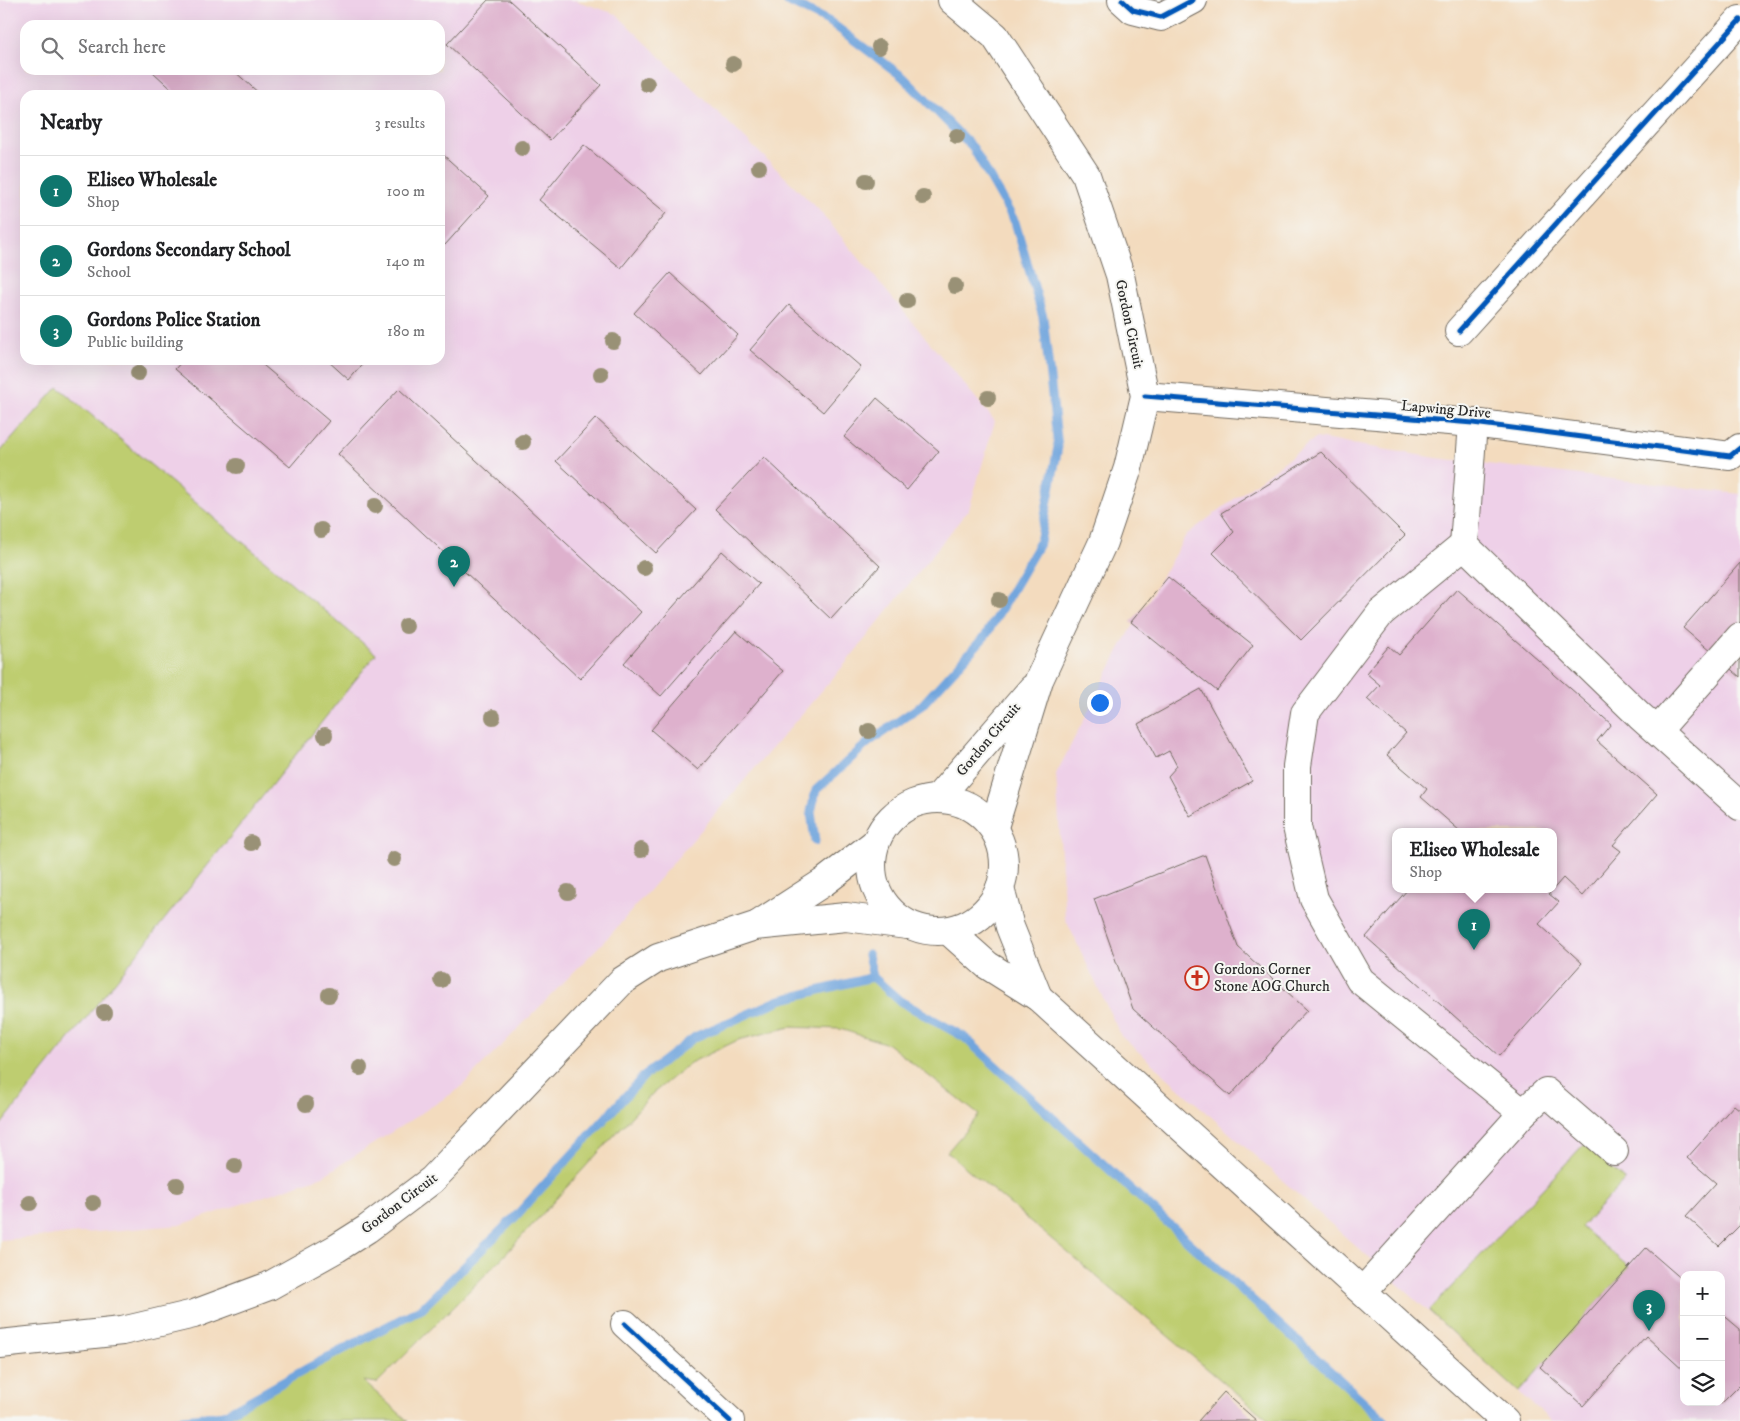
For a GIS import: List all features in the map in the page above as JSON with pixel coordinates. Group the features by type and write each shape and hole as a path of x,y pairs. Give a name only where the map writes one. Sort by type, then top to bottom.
{"main road":[{"name":"Gordon Circuit","path":"952,0 995,36 1086,175 1120,275 1145,396 1128,468 1103,542 1039,680 994,827"},
{"path":"1122,0 1133,10 1161,17 1194,0"},
{"path":"1458,331 1740,20"},
{"name":"Lapwing Drive","path":"1145,396 1473,423 1730,456 1740,448"},
{"path":"1473,423 1464,545 1381,612 1305,713 1297,766 1297,827 1314,899 1360,980 1523,1113"},
{"path":"1464,545 1657,731 1740,806"},
{"path":"1657,731 1740,637"},
{"name":"Gordon Circuit","path":"937,799 1039,680"},
{"path":"937,799 967,806 980,814 994,827 1003,856 1004,872 1000,888 985,912 950,932 928,931 907,925 878,893 873,876 872,860 875,844 885,826 899,812 918,802 937,799"},
{"name":"Gordon Circuit","path":"756,926 824,882 875,844"},
{"path":"1000,888 1010,927 1038,997"},
{"name":"Gordon Circuit","path":"0,1344 122,1331 194,1314 269,1286 312,1262 367,1229 432,1180 622,981 658,958 756,926 846,917 907,925"},
{"path":"950,932 987,965 1038,997 1505,1421"},
{"path":"1364,1291 1523,1113 1546,1092 1614,1151"},
{"path":"625,1324 730,1421"}],"shaded area":[{"path":"0,0 574,0 616,14 818,209 995,421 969,509 845,664 613,932 459,1089 323,1176 180,1225 0,1240"},
{"path":"1316,438 1436,458 1740,494 1740,1421 1551,1421 1121,1036 1065,918 1056,774 1120,649 1186,535"}],"green space":[{"path":"58,387 376,654 0,1126 0,452"},
{"path":"873,977 900,1001 964,1037 1385,1421 1270,1421 947,1152 979,1115 888,1044 840,1029 790,1027 738,1040 690,1063 652,1094 501,1259 377,1383 363,1381 408,1421 163,1421 224,1415 422,1308 515,1217 644,1076 695,1037 780,1000"},
{"path":"1584,1144 1625,1180 1581,1227 1629,1267 1519,1392 1429,1311"}],"building":[{"path":"488,0 509,0 601,85 550,140 447,44"},
{"path":"156,75 239,75 255,90 173,90"},
{"path":"584,145 666,213 621,268 539,200"},
{"path":"445,156 489,196 445,245"},
{"path":"670,273 738,335 702,375 634,313"},
{"path":"789,305 861,367 823,412 750,350"},
{"path":"179,365 263,365 329,421 290,467 175,369"},
{"path":"332,365 362,365 349,380"},
{"path":"399,389 641,612 580,679 338,454"},
{"path":"877,398 939,451 907,490 844,437"},
{"path":"596,418 696,510 656,553 556,461"},
{"path":"1321,452 1405,535 1301,640 1213,553 1234,532 1221,513"},
{"path":"764,457 880,566 831,619 715,509"},
{"path":"722,551 759,584 661,696 624,663"},
{"path":"1740,563 1740,677 1683,628"},
{"path":"1168,577 1253,645 1217,691 1131,622"},
{"path":"1457,589 1611,724 1597,741 1657,794 1613,845 1621,851 1582,896 1563,878 1557,885 1557,828 1457,828 1421,797 1427,789 1387,755 1406,733 1367,699 1380,685 1366,673 1389,646 1399,655"},
{"path":"736,631 783,671 698,770 651,730"},
{"path":"1201,689 1252,781 1190,816 1168,776 1177,766 1169,751 1156,758 1138,724"},
{"name":"Gordons Corner Stone AOG Church","path":"1205,855 1238,947 1307,1010 1230,1096 1133,1009 1094,899"},
{"path":"1404,893 1550,893 1559,902 1539,924 1582,963 1499,1056 1366,937"},
{"path":"1734,1105 1740,1110 1740,1225 1719,1246 1686,1216 1716,1183 1687,1158"},
{"path":"1646,1248 1680,1278 1680,1367 1646,1336 1583,1406 1540,1367"},
{"path":"1725,1316 1740,1329 1740,1385 1725,1400"},
{"path":"1224,1392 1257,1421 1198,1421"}],"waterway":[{"path":"785,0 830,22 903,77 973,148 1015,222 1043,317 1058,447 1040,542 986,635 922,705 870,741 816,790 811,812 815,841"},
{"path":"868,955 873,977"},
{"path":"163,1421 224,1415 422,1308 515,1217 644,1076 695,1037 780,1000 873,977 900,1001 964,1037 1385,1421"}],"cycle path":[{"path":"1122,0 1133,10 1161,17 1193,0"},
{"path":"1459,331 1740,20"},
{"path":"1145,396 1473,423 1730,456 1740,448"},
{"path":"625,1324 730,1421"}],"place":[{"name":"Gordons Secondary School","path":"454,587"},
{"name":"Eliseo Wholesale","path":"1474,950"},
{"name":"Gordons Corner Stone AOG Church","path":"1197,978"},
{"name":"Gordons Police Station","path":"1649,1331"}]}
